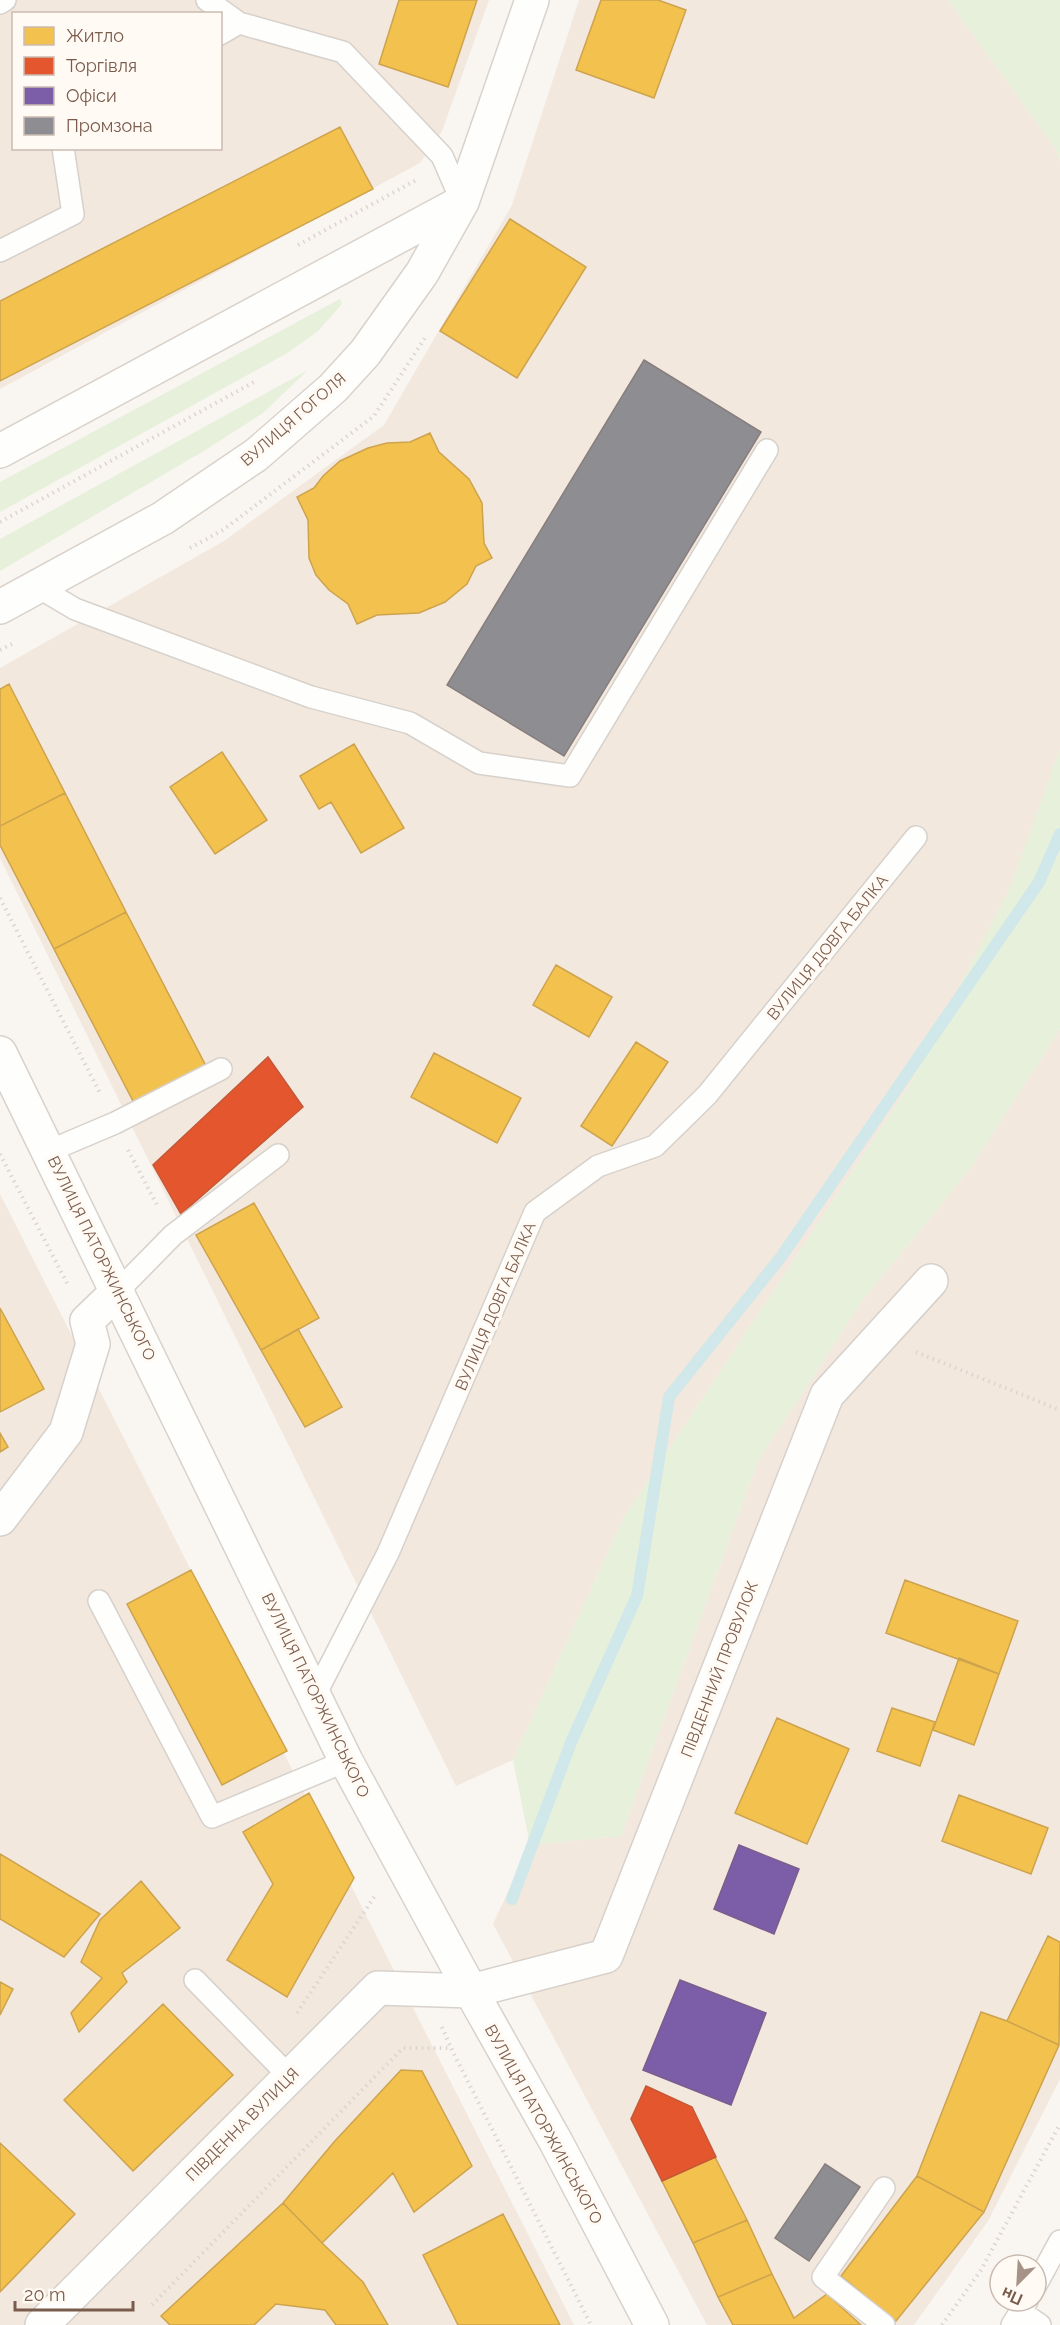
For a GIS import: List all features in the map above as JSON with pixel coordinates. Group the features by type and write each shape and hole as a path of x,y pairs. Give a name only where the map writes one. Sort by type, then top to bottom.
{"street":[{"name":"ВУЛИЦЯ ГОГОЛЯ","path":"0,607 162,518 256,455 333,388 365,353 422,273 462,202 532,0"},
{"path":"0,451 462,202"},
{"name":"ВУЛИЦЯ ПАТОРЖИНСЬКОГО","path":"0,1053 346,1761 556,2142 652,2325"},
{"name":"ПІВДЕННИЙ ПРОВУЛОК","path":"471,1991 606,1956 827,1395 931,1281"},
{"path":"0,1519 66,1432 93,1344 87,1322 118,1292"},
{"name":"ПІВДЕННА ВУЛИЦЯ","path":"42,2325 378,1988 471,1991"}],"lane":[{"path":"0,3 6,0"},
{"path":"207,0 239,23 343,52 442,156 462,202"},
{"path":"222,33 239,23"},
{"path":"0,250 73,214 63,150"},
{"path":"38,587 75,609 311,697 410,723 479,763 570,776 767,450"},
{"name":"ВУЛИЦЯ ДОВГА БАЛКА","path":"315,1695 388,1553 535,1212 598,1166 655,1146 700,1102 916,837"},
{"path":"49,1151 116,1123 221,1069"},
{"path":"118,1292 173,1235 278,1155"},
{"path":"99,1600 212,1816 346,1761"},
{"path":"195,1980 290,2077"},
{"path":"884,2188 823,2277 884,2325"},
{"path":"1048,2263 1060,2241"},
{"path":"1020,2313 1040,2325"}],"path":[{"path":"293,247 429,173 442,156"},
{"path":"0,522 254,382"},
{"path":"0,898 116,1123"},
{"path":"136,1167 173,1235"},
{"path":"879,1337 1060,1410"},
{"path":"152,2305 403,2048 451,2048 591,2325"},
{"path":"942,2325 981,2270 1060,2124"}],"shaded area":[{"path":"0,0 489,0 442,131 420,163 0,389"},
{"path":"579,0 948,0 1056,149 1060,161 1060,749 1012,885 909,1086 624,1517 513,1760 456,1786 0,858 0,668 224,541 384,425 512,205"},
{"path":"1060,1029 1060,2079 988,2221 914,2325 707,2325 493,1924 530,1845 621,1836 758,1461 862,1301 970,1169"},
{"path":"0,1194 574,2325 0,2325"}],"green space":[{"path":"948,0 1060,0 1060,161 1056,149"},
{"path":"340,299 342,304 318,331 289,352 0,512 0,482"},
{"path":"308,370 263,413 207,449 0,571 0,539"},
{"path":"1060,749 1060,1029 970,1169 862,1301 758,1461 621,1836 530,1845 513,1760 624,1517 909,1086 1011,885"}],"building: Житло":[{"path":"399,0 477,0 448,87 379,64"},
{"path":"601,0 658,0 686,10 654,98 576,70"},
{"path":"340,127 373,189 0,381 0,301"},
{"path":"510,219 586,267 517,378 440,331"},
{"path":"430,433 439,452 469,479 482,503 484,543 492,558 476,566 467,584 445,602 419,613 377,615 357,624 348,604 329,590 316,575 309,558 308,520 297,497 314,488 323,476 340,461 368,448 387,443 410,442"},
{"path":"9,684 65,793 0,826 0,689"},
{"path":"354,744 404,828 361,853 331,802 319,809 300,776"},
{"path":"222,752 267,820 215,854 170,787"},
{"path":"65,793 126,912 54,949 0,845 0,826"},
{"path":"126,912 206,1066 134,1103 54,949"},
{"path":"556,965 612,997 589,1037 533,1005"},
{"path":"636,1042 668,1062 612,1146 581,1126"},
{"path":"434,1053 521,1098 497,1143 411,1097"},
{"path":"254,1203 319,1318 261,1350 196,1235"},
{"path":"0,1308 44,1389 0,1412"},
{"path":"298,1329 342,1407 305,1427 261,1350"},
{"path":"0,1433 8,1447 0,1452"},
{"path":"191,1570 287,1751 222,1785 127,1604"},
{"path":"905,1580 1018,1621 999,1674 886,1633"},
{"path":"959,1658 999,1674 974,1745 933,1730"},
{"path":"892,1708 935,1722 920,1766 877,1751"},
{"path":"777,1718 849,1749 807,1844 735,1813"},
{"path":"309,1793 354,1878 287,1997 227,1960 273,1884 243,1832"},
{"path":"959,1795 1048,1828 1031,1874 942,1841"},
{"path":"0,1854 100,1914 64,1957 0,1919"},
{"path":"141,1881 180,1928 122,1973 127,1982 79,2032 71,2013 102,1978 81,1962 100,1920"},
{"path":"1048,1936 1060,1942 1059,2045 1007,2021"},
{"path":"0,1982 13,1989 0,2015"},
{"path":"163,2004 233,2075 133,2171 64,2100"},
{"path":"981,2012 1007,2021 1059,2045 984,2212 917,2176"},
{"path":"401,2070 422,2071 472,2166 414,2212 393,2173 322,2243 283,2203 334,2142"},
{"path":"0,2143 75,2214 0,2292"},
{"path":"715,2157 747,2220 693,2243 662,2181"},
{"path":"917,2176 984,2212 896,2321 841,2276"},
{"path":"283,2203 363,2282 388,2325 336,2325 325,2310 276,2304 254,2325 170,2325 161,2316"},
{"path":"503,2214 560,2325 458,2325 423,2255"},
{"path":"747,2220 772,2274 718,2297 693,2243"},
{"path":"772,2274 794,2318 827,2294 861,2325 733,2325 718,2297"}],"building: Торгівля":[{"path":"268,1057 303,1107 181,1214 153,1165"},
{"path":"646,2086 692,2107 716,2157 662,2181 631,2119"}],"building: Офіси":[{"path":"739,1845 799,1869 774,1934 714,1909"},
{"path":"680,1980 766,2013 731,2105 643,2070"}],"building: Промзона":[{"path":"644,360 761,432 564,756 447,685"},
{"path":"825,2164 860,2187 809,2261 775,2238"}],"waterway":[{"path":"512,1899 572,1740 637,1596 669,1397 781,1257 1039,882 1060,834"}]}
